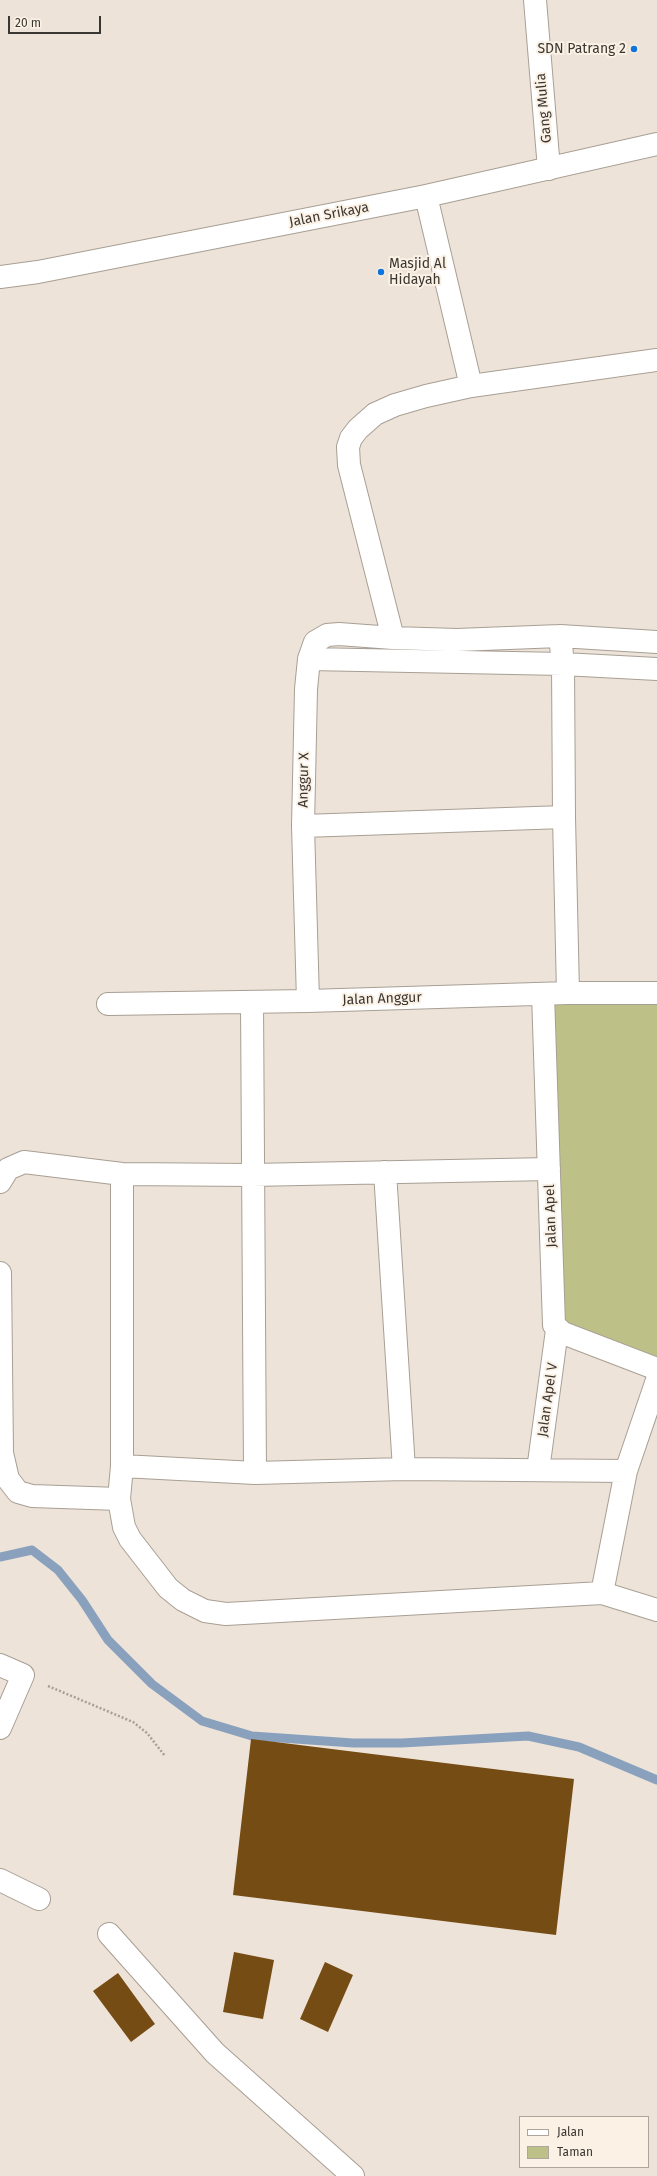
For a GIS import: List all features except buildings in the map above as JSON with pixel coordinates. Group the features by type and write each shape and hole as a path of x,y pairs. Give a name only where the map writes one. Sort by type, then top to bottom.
{"street":[{"name":"Gang Mulia","path":"535,0 549,169"},
{"name":"Jalan Srikaya","path":"0,277 38,272 426,196 657,144"},
{"path":"426,196 471,386"},
{"path":"393,638 349,465 348,447 351,438 358,429 376,414 395,405 426,396 471,386 657,360"},
{"name":"Anggur X","path":"308,1001 303,826 306,689 309,659 314,642 327,636 338,634 362,634 393,638 457,640 560,636 657,642"},
{"path":"560,636 563,664 564,817 568,993"},
{"path":"309,659 563,664 657,670"},
{"path":"303,826 564,817"},
{"name":"Jalan Anggur","path":"108,1004 308,1001 568,993 657,993"},
{"name":"Jalan Apel","path":"543,994 554,1325 557,1330"},
{"path":"252,1002 255,1473"},
{"path":"0,1182 8,1169 24,1162 122,1174 252,1175 549,1169"},
{"path":"384,1172 404,1469"},
{"path":"122,1174 122,1466 119,1499 124,1527 138,1551 168,1588 183,1600 205,1611 226,1614 602,1593 657,1610"},
{"path":"0,1273 2,1453 8,1479 18,1492 27,1495 119,1499"},
{"path":"557,1330 657,1369"},
{"name":"Jalan Apel V","path":"538,1470 557,1330"},
{"path":"602,1593 626,1471 657,1380"},
{"path":"122,1466 255,1473 404,1469 626,1471"},
{"path":"0,1665 23,1675 0,1728"},
{"path":"0,1880 39,1899"},
{"path":"109,1934 215,2053 353,2176"}],"path":[{"path":"23,1675 133,1722 147,1733 165,1756"}],"green space":[{"path":"657,996 657,1367 556,1327 544,997"}],"waterway":[{"path":"0,1557 32,1550 58,1570 82,1600 108,1640 152,1684 202,1721 252,1736 353,1743 402,1743 528,1736 579,1747 657,1780"}],"place":[{"name":"SDN Patrang 2","path":"634,49"},
{"name":"Masjid Al Hidayah","path":"381,272"}]}
